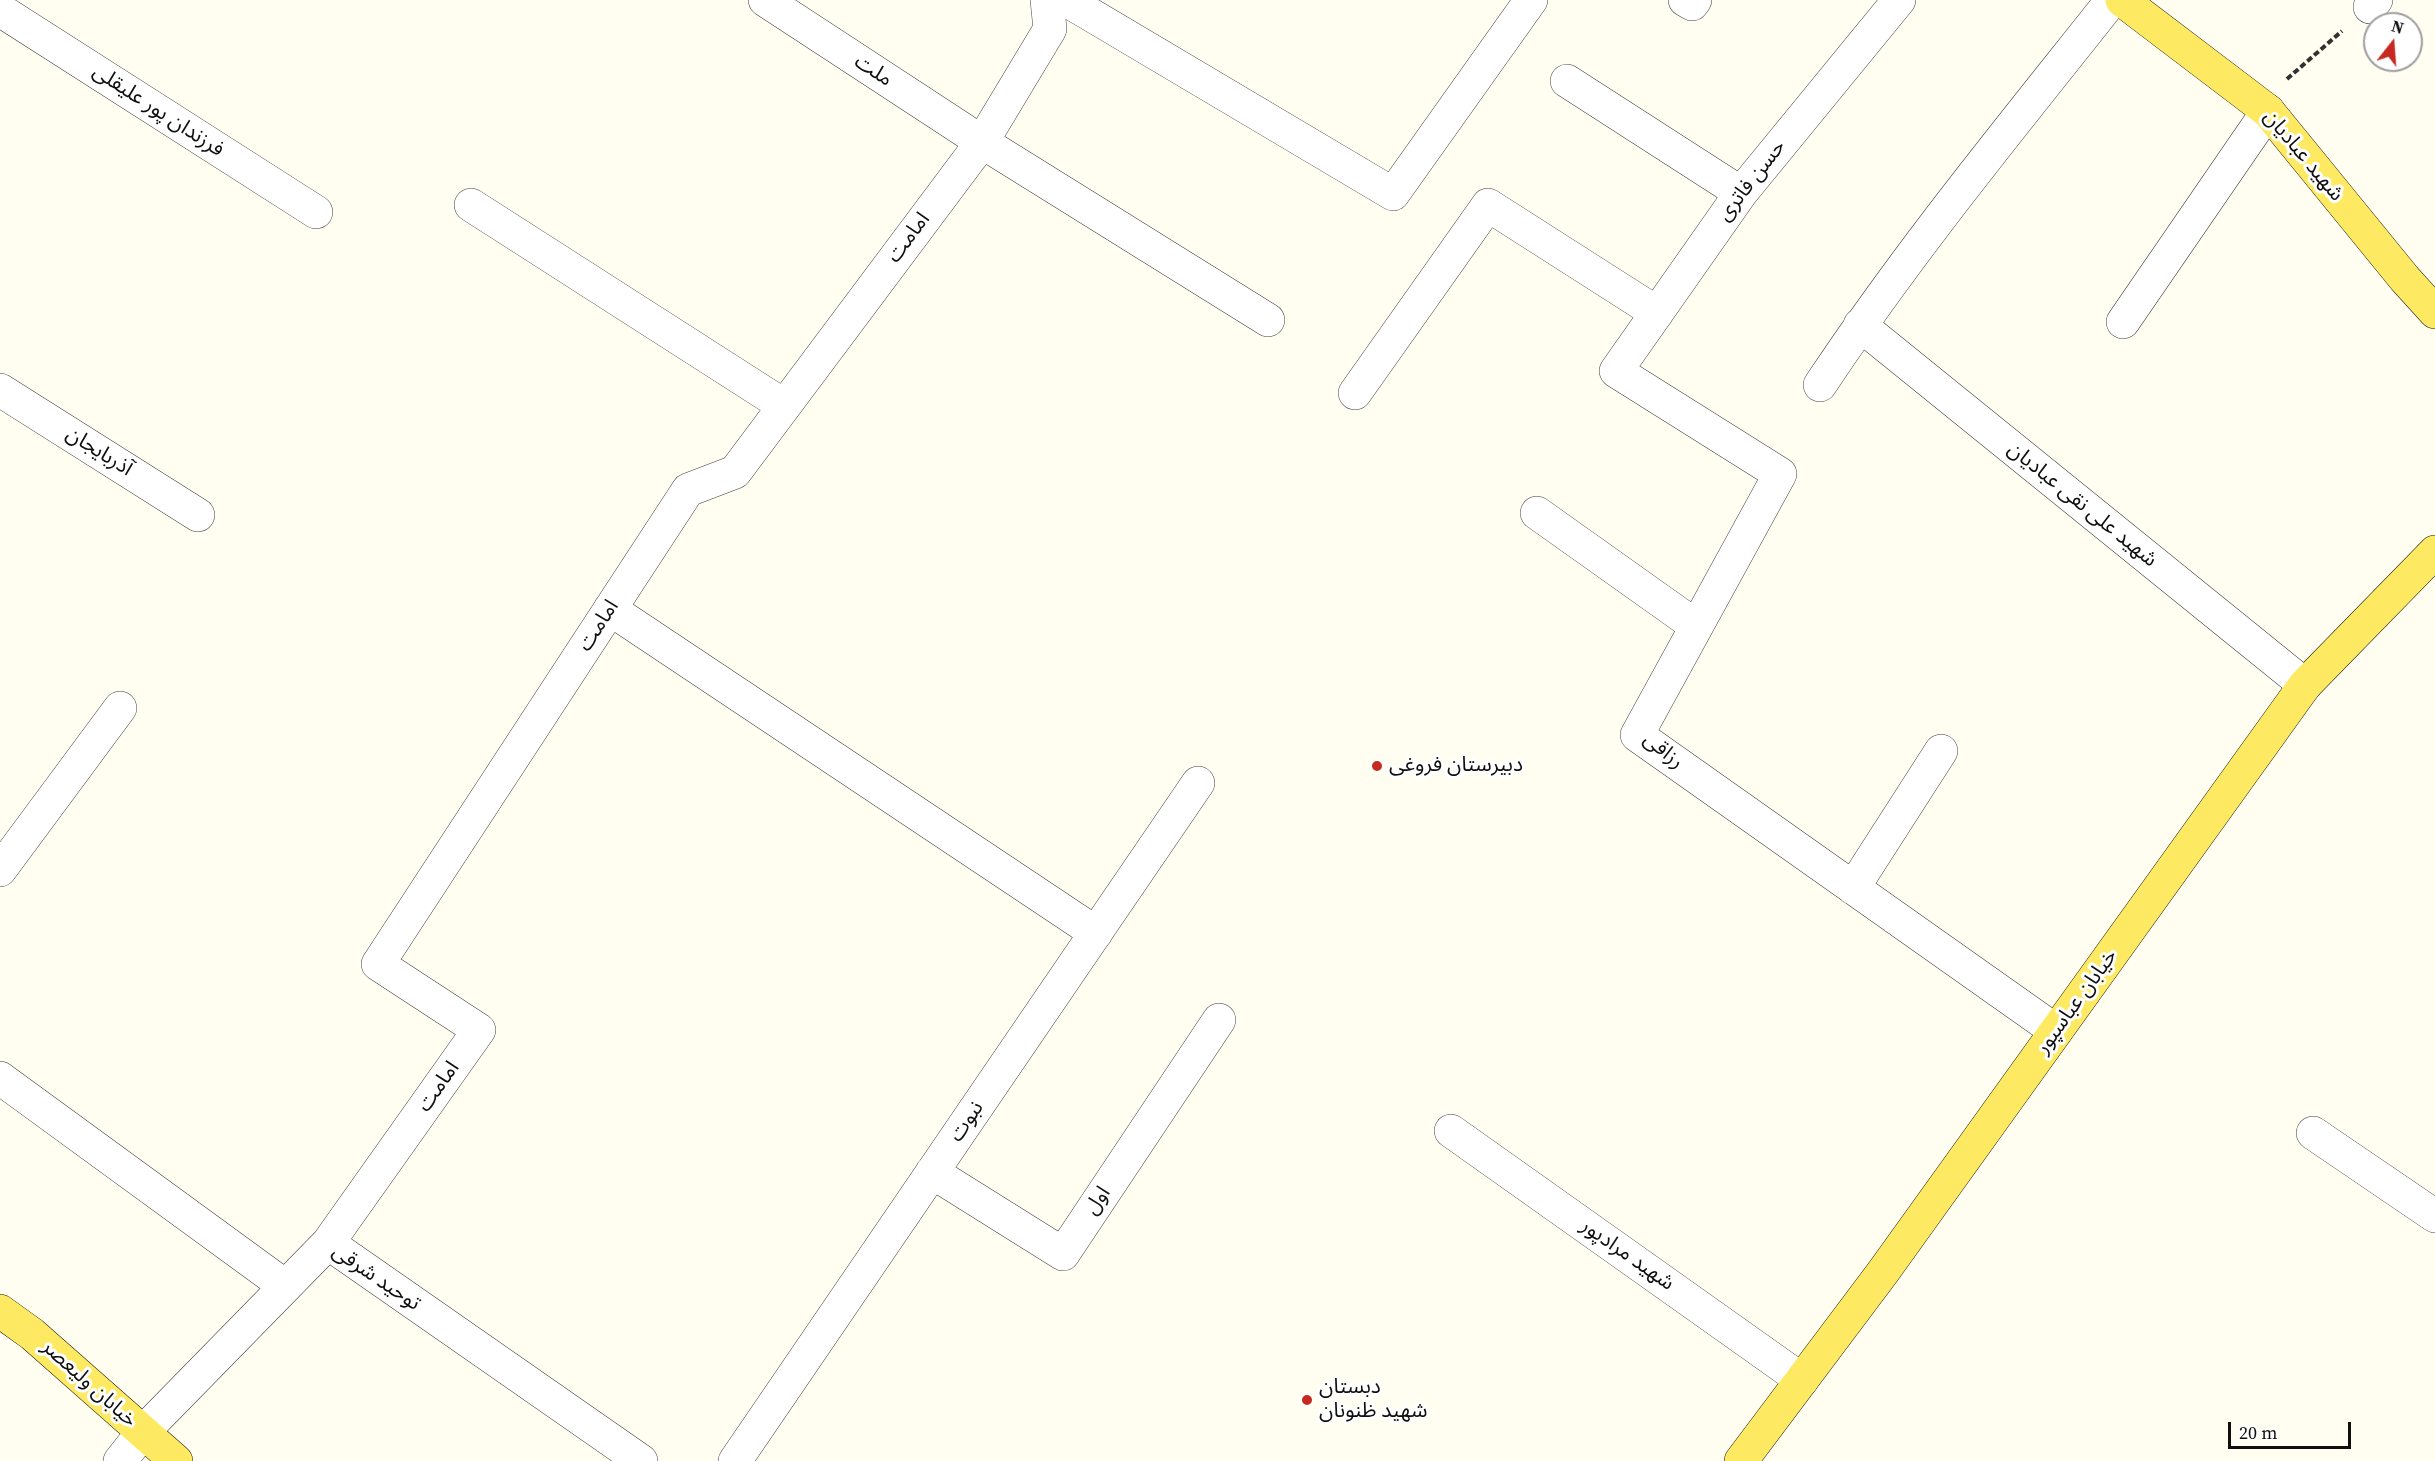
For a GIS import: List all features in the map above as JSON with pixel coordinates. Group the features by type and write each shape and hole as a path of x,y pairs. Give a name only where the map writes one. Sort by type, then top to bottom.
{"main road":[{"name":"شهید عبادیان","path":"2122,0 2264,107 2435,312"},
{"name":"خیابان عباسپور","path":"1751,1458 1802,1380 2305,685 2433,550"},
{"name":"خیابان ولیعصر","path":"0,1311 32,1334 176,1461"}],"street":[{"name":"ملت","path":"765,0 982,142 1268,320"},
{"name":"امامت","path":"328,1243 479,1030 378,964 688,490 735,472 982,142 1050,29 1047,0"},
{"path":"1066,0 1393,194 1531,0"},
{"path":"1685,0 1692,4 1695,0"},
{"name":"حسن فاتری","path":"1616,371 1741,193 1899,0"},
{"path":"1820,385 1860,325 1946,209 2112,0"},
{"name":"فرزندان پور علیقلی","path":"0,10 316,212"},
{"path":"1568,81 1741,193"},
{"path":"2123,322 2264,107"},
{"path":"471,205 783,405"},
{"path":"1355,393 1488,205 1657,313"},
{"name":"شهید علی نقی عبادیان","path":"1860,325 2305,685"},
{"name":"رزاقی","path":"1616,371 1780,474 1637,735 2056,1031"},
{"name":"آذربایجان","path":"0,390 198,515"},
{"path":"1537,513 1696,626"},
{"path":"610,609 1096,933"},
{"path":"0,870 120,708"},
{"path":"1853,888 1941,751"},
{"name":"نبوت","path":"735,1461 1198,783"},
{"name":"اول","path":"932,1172 1063,1254 1219,1020"},
{"path":"0,1078 285,1286"},
{"name":"شهید مرادپور","path":"1451,1131 1802,1380"},
{"path":"2313,1133 2435,1216"},
{"name":"توحید شرقی","path":"120,1461 143,1432 328,1243 641,1461"}],"path":[{"path":"2264,107 2373,3"}],"place":[{"name":"دبیرستان فروغی","path":"1377,766"},
{"name":"دبستان شهید ظنونان","path":"1307,1400"}]}
